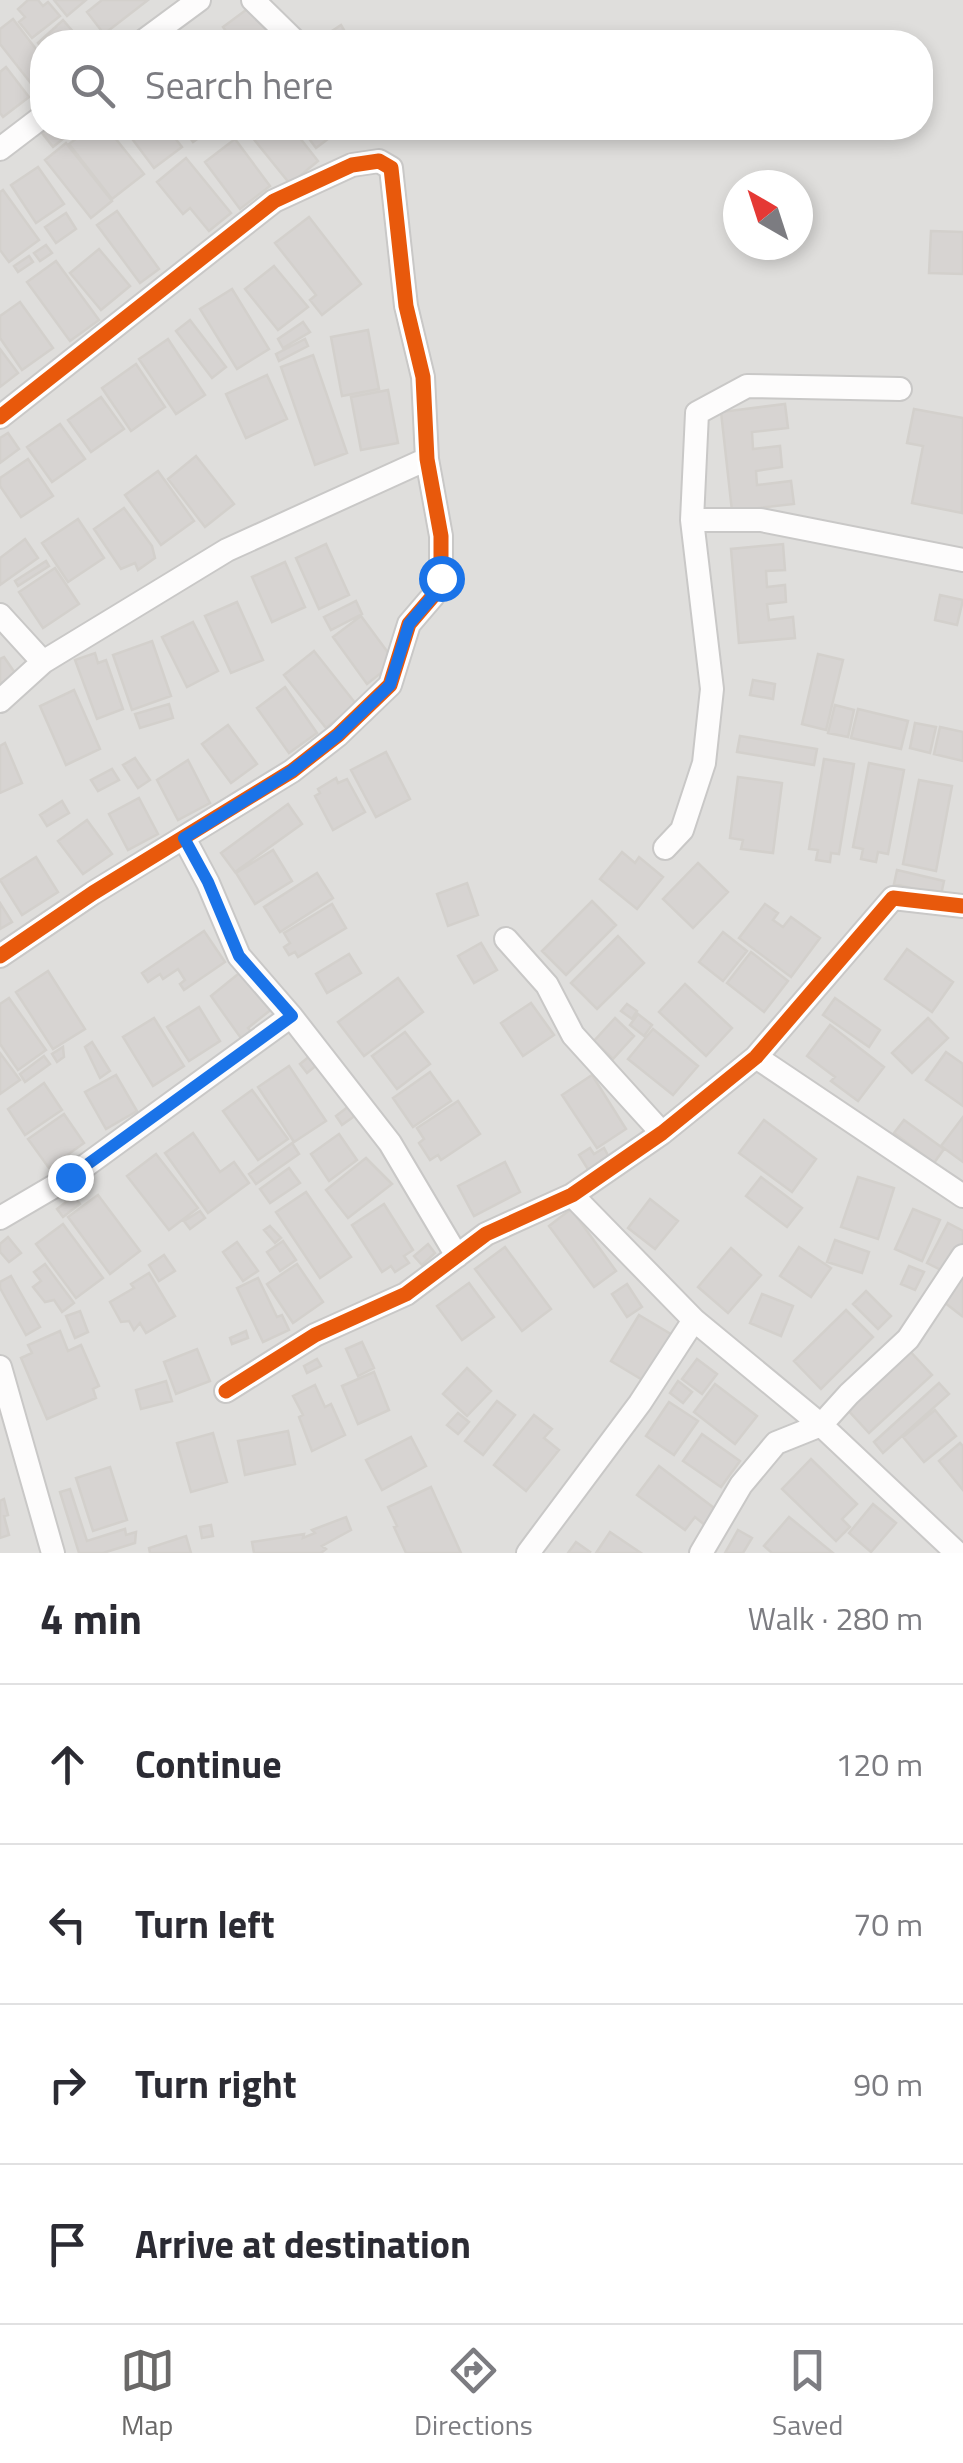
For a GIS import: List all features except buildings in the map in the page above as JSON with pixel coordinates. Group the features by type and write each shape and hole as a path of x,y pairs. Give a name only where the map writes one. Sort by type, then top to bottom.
{"street":[{"path":"158,30 199,0"},
{"path":"254,0 293,30"},
{"path":"0,149 30,127"},
{"path":"0,417 274,201 352,164 379,161 391,168 406,306 422,377 441,578 433,596 409,624 390,685 338,735 292,771 0,956"},
{"path":"664,848 682,830 704,764 712,689 692,520 697,413 747,386 900,388"},
{"path":"0,701 43,662 227,550 427,459"},
{"path":"692,520 761,520 963,560"},
{"path":"0,615 43,662"},
{"path":"184,838 208,882 239,956 292,1016 390,1143 456,1256"},
{"path":"226,1391 315,1335 406,1294 486,1234 572,1195 662,1134 756,1057 893,898 963,906"},
{"path":"506,939 547,985 574,1036 662,1134"},
{"path":"0,1218 70,1177 292,1016"},
{"path":"756,1057 963,1196"},
{"path":"572,1195 694,1320 821,1426 957,1553"},
{"path":"701,1553 741,1484 776,1443 821,1426 908,1339 963,1256"},
{"path":"528,1553 640,1404 694,1320"},
{"path":"0,1367 53,1553"}],"shaded area":[{"path":"0,0 963,0 963,1553 0,1553"}],"cycle path":[{"path":"0,417 274,201 352,165 379,161 391,168 406,306 423,377 427,459 441,536 441,578 433,596 409,624 390,685 338,735 292,771 93,893 0,956"},
{"path":"226,1391 315,1335 406,1294 486,1234 572,1195 662,1133 756,1057 893,898 963,906"}],"route":[{"path":"70,1177 292,1016 239,956 208,882 184,838 292,771 338,735 390,685 409,624 433,596 441,578"}]}
